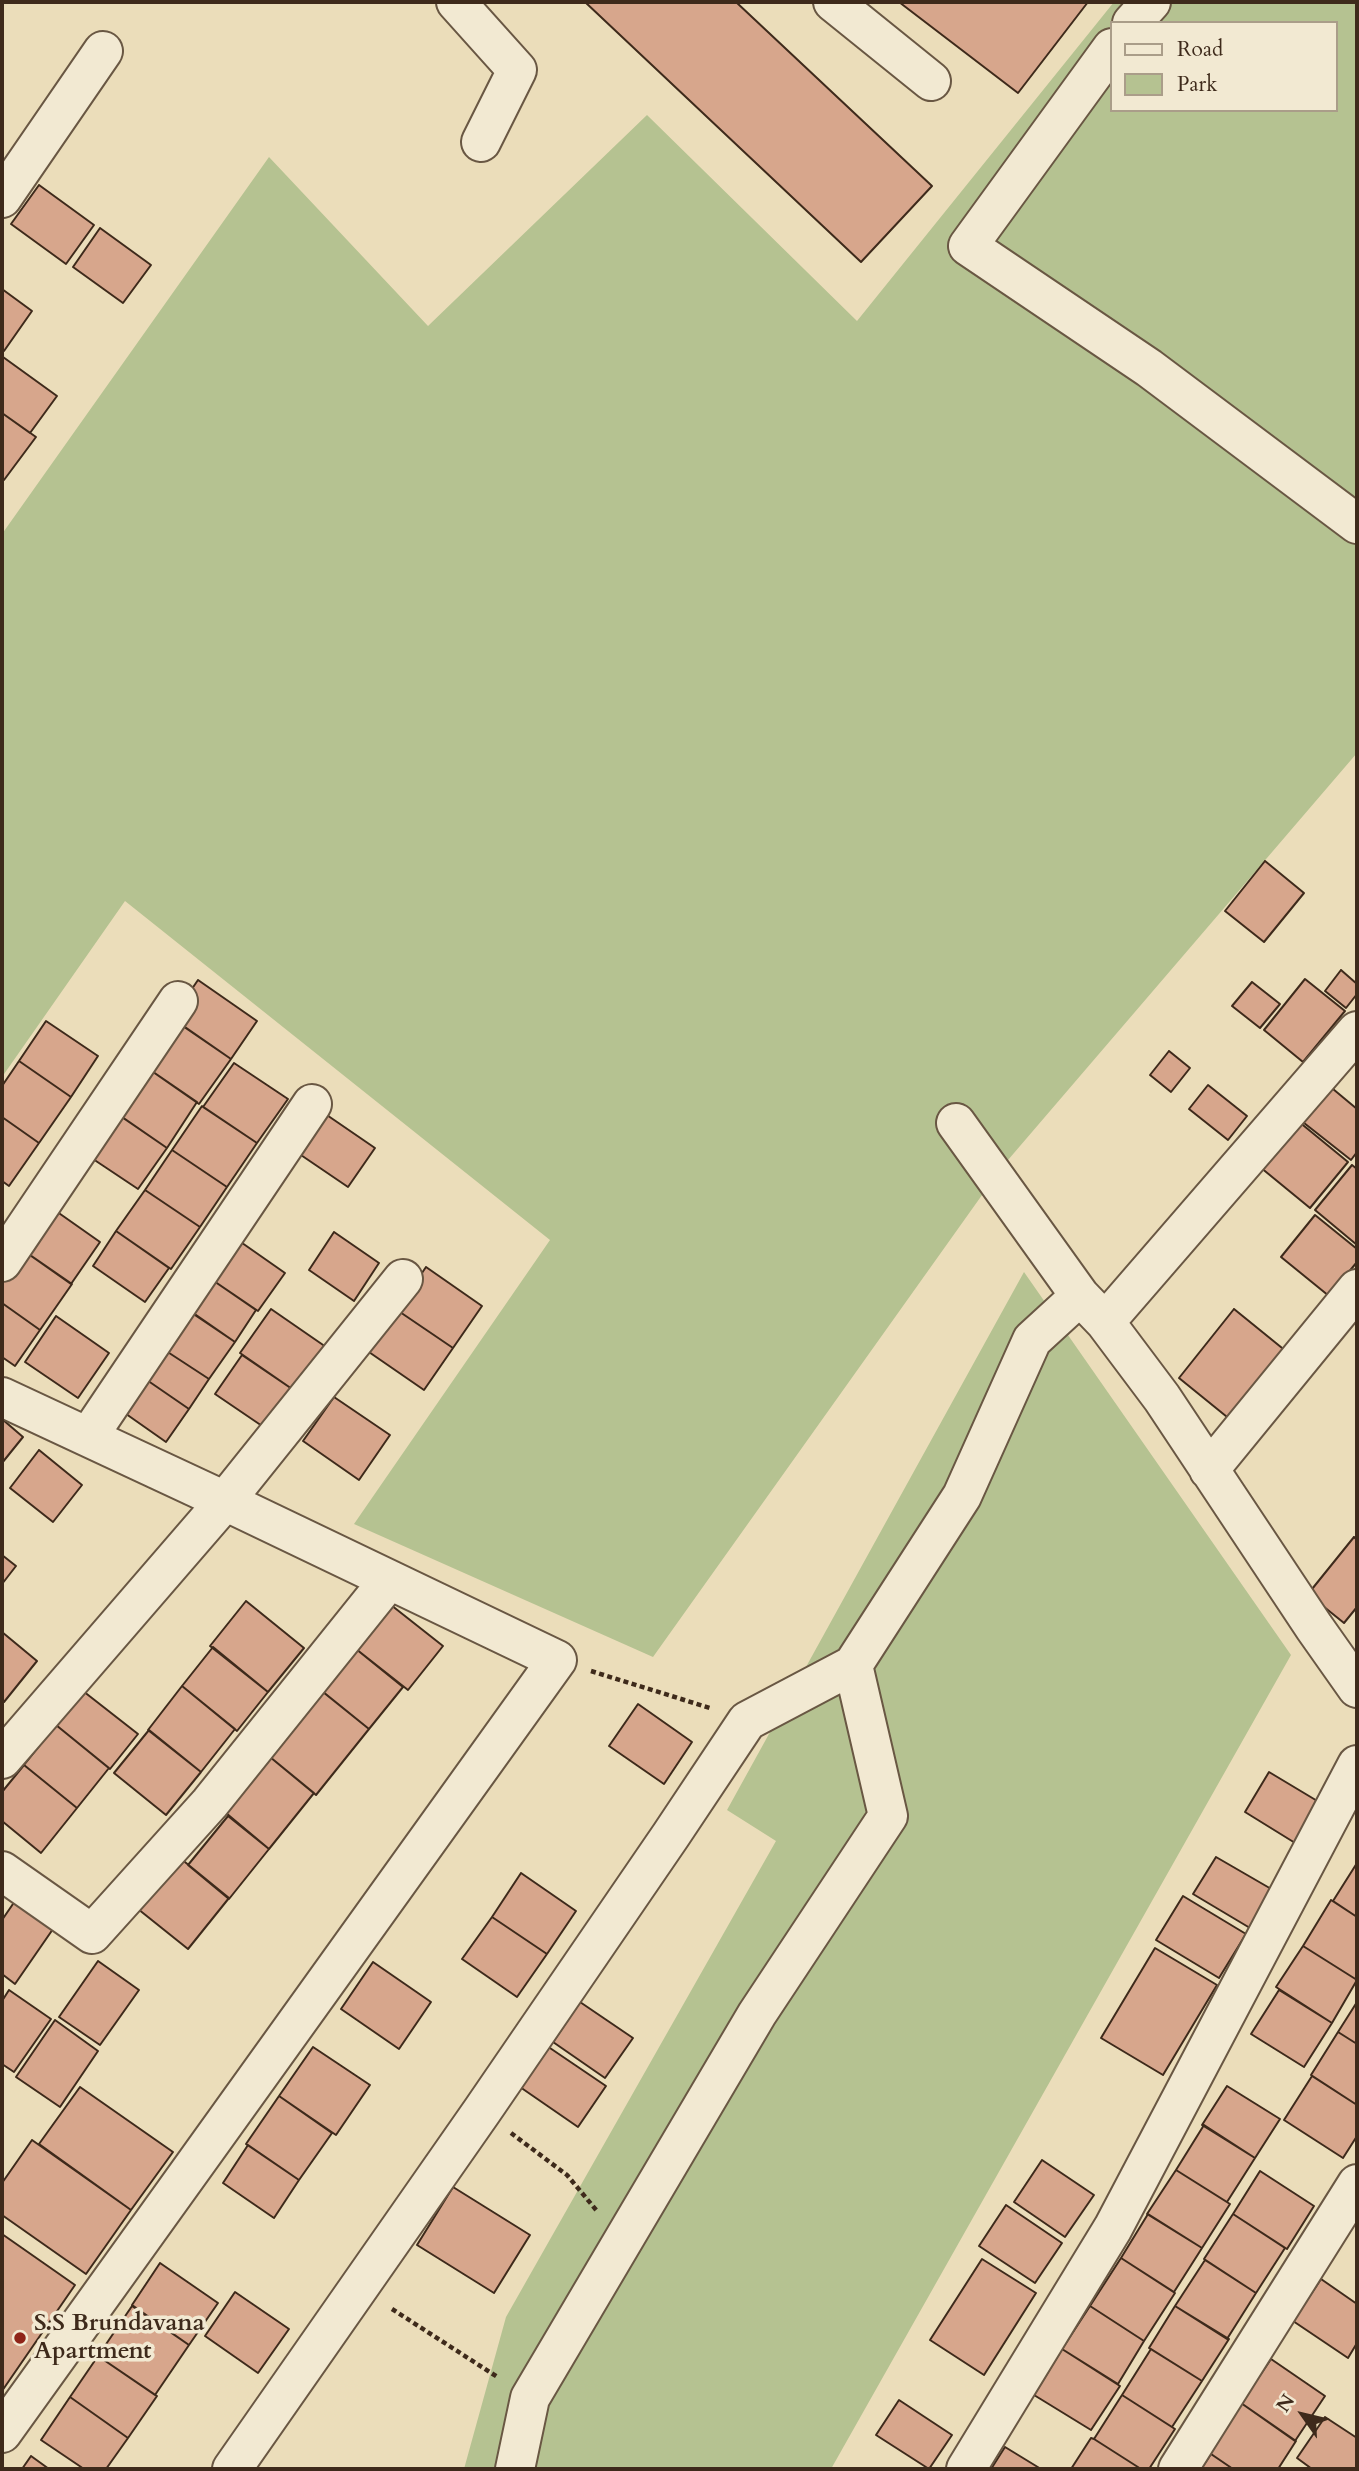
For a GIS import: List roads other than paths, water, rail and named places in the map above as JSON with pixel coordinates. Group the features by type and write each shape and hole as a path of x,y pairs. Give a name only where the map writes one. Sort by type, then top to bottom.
{"street":[{"path":"456,2 517,70 481,142"},
{"path":"833,2 931,81"},
{"path":"1134,21 1151,2"},
{"path":"2,198 103,51"},
{"path":"1110,51 968,246 1149,369 1357,524"},
{"path":"2,1262 177,1001"},
{"path":"232,2469 482,2111 747,1721 853,1665 962,1496 1032,1340 1092,1309 1357,1031"},
{"path":"88,1437 312,1104"},
{"path":"956,1123 1092,1309 1162,1398 1209,1470 1350,1659"},
{"path":"2,1759 225,1502 403,1279"},
{"path":"1209,1470 1357,1289"},
{"path":"2,1397 557,1660 2,2433"},
{"path":"2,1871 92,1934 210,1803 389,1580"},
{"path":"515,2469 530,2398 757,2014 888,1816 853,1665"},
{"path":"966,2469 1113,2228 1357,1765"},
{"path":"1178,2469 1357,2183"}],"place":[{"name":"S.S Brundavana Apartment","path":"20,2338"}]}
